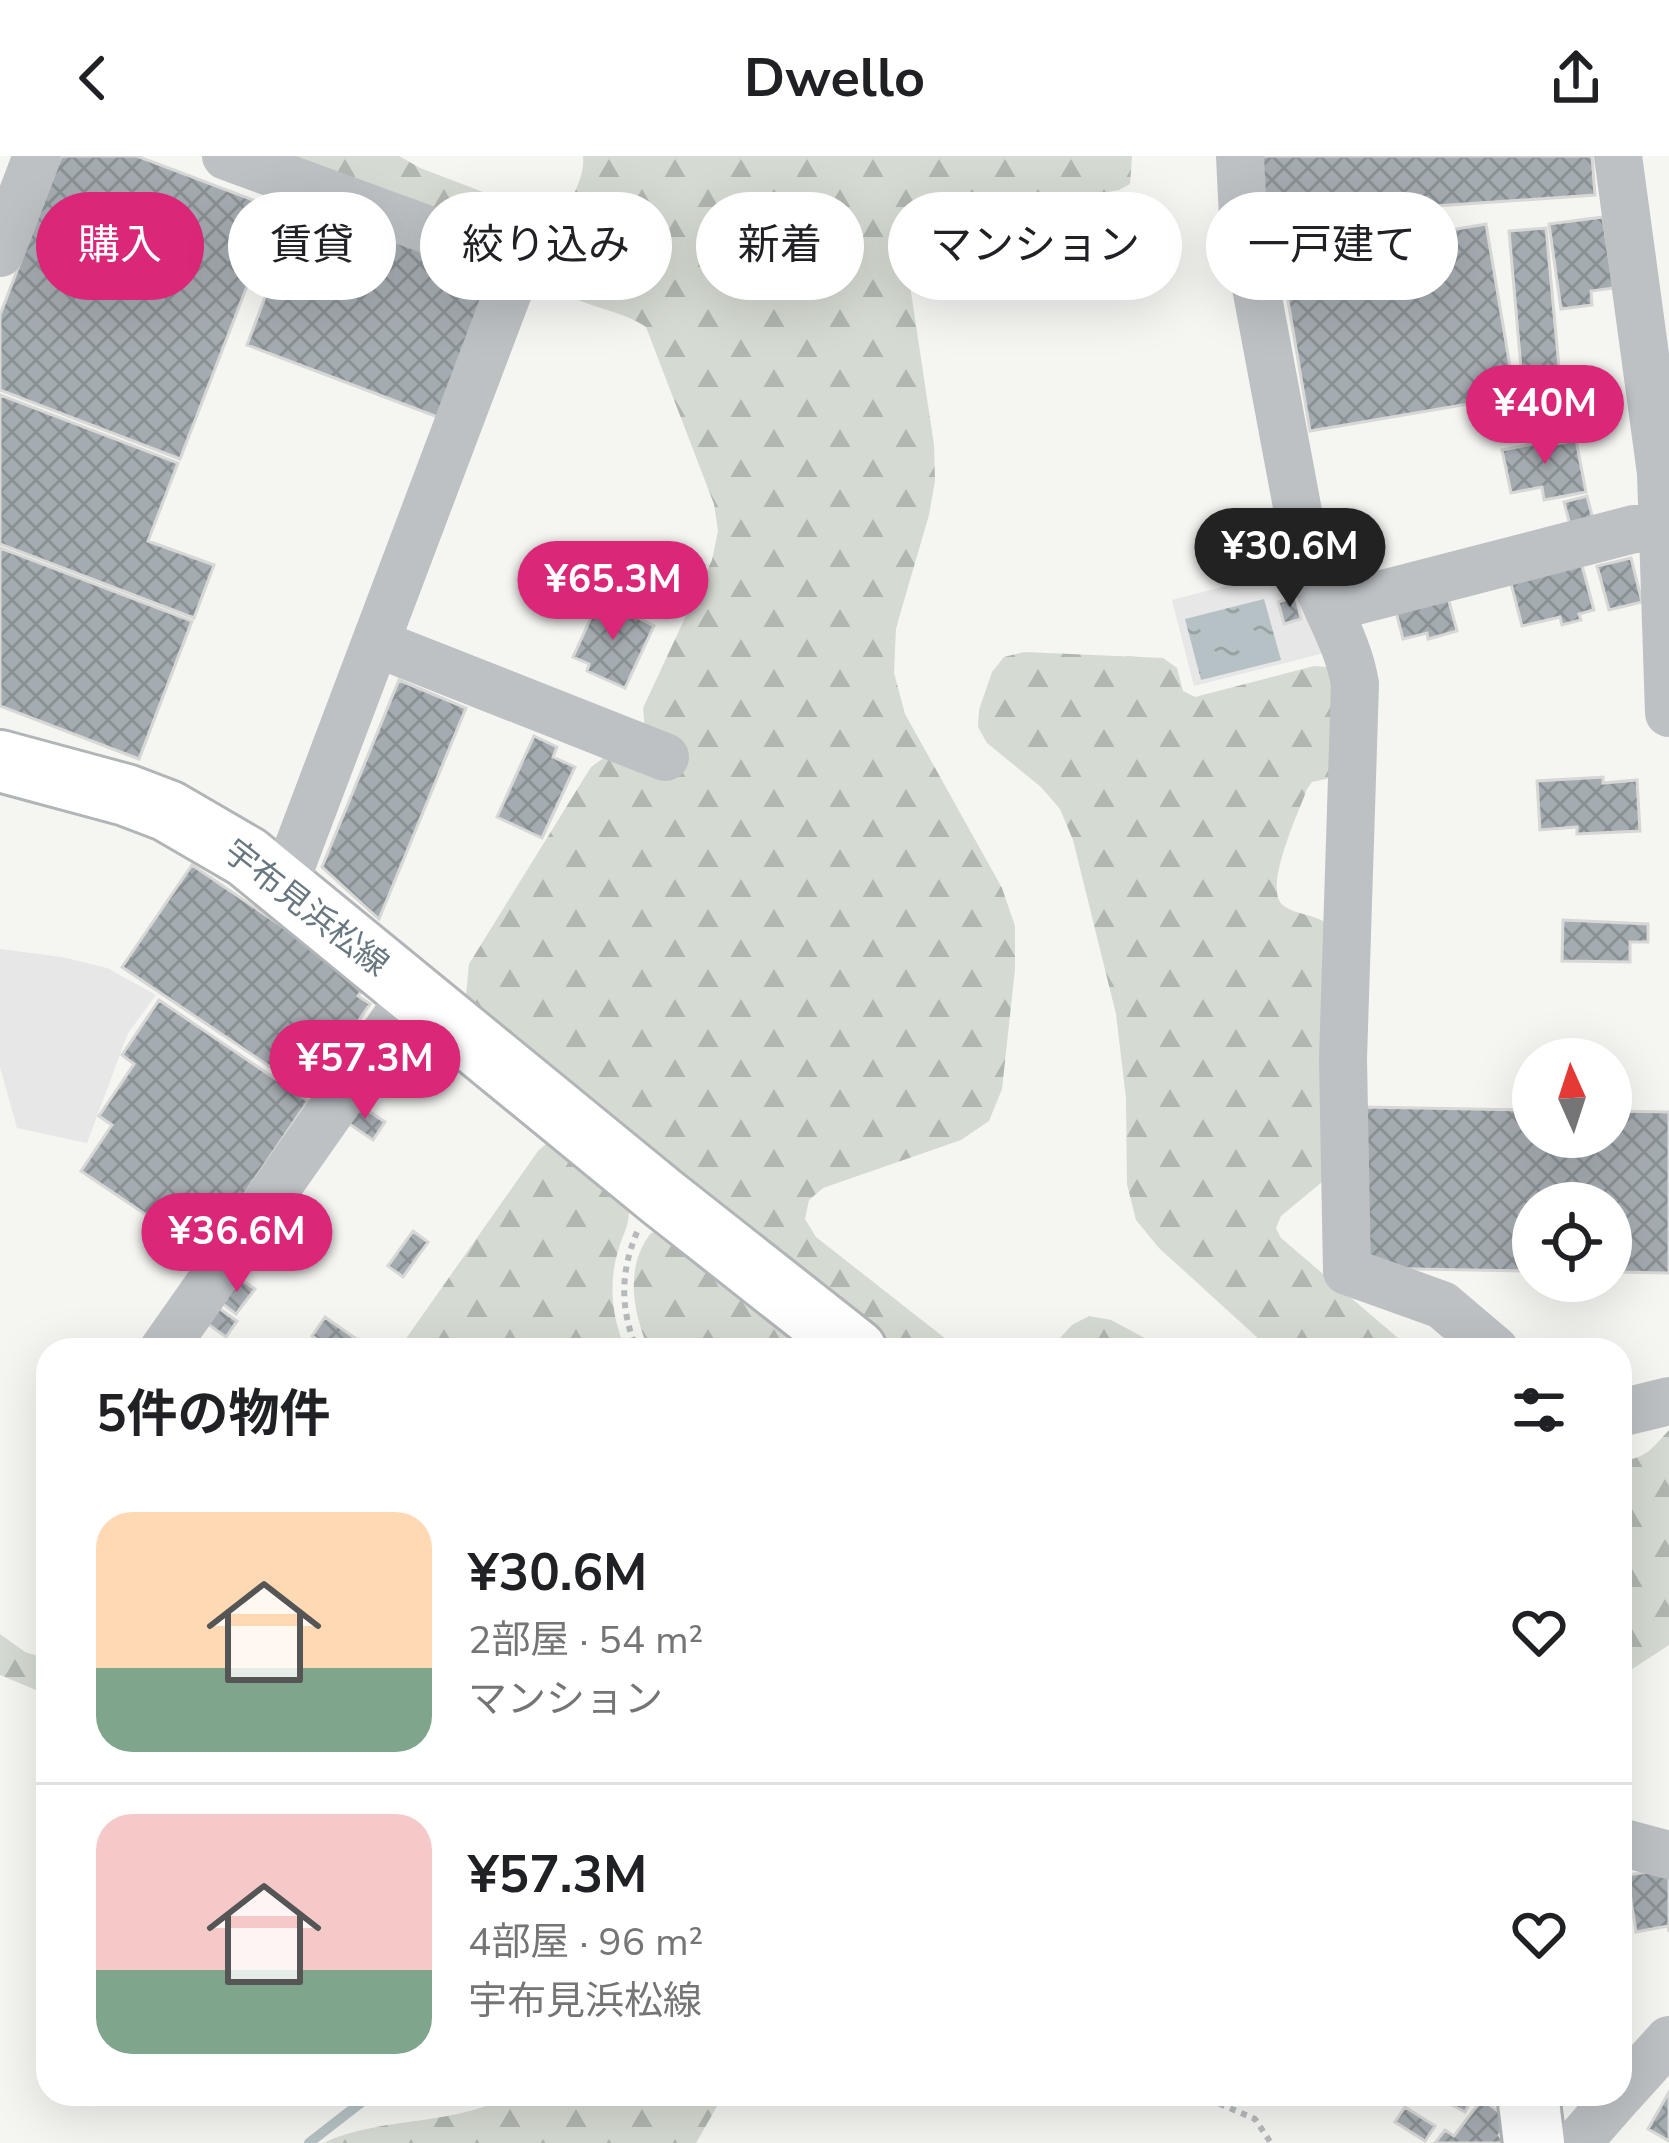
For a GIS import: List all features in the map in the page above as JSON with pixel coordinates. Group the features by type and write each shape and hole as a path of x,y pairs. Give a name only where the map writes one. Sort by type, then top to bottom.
{"main road":[{"name":"宇布見浜松線","path":"0,761 126,795 209,832 278,880 841,1338"},
{"path":"1529,2106 1534,2143"}],"street":[{"path":"0,253 37,156"},
{"path":"226,156 520,263 293,861 278,880"},
{"path":"1240,156 1243,218 1305,549 1351,660 1356,711 1343,1058 1347,1271 1442,1305 1481,1338"},
{"path":"1618,156 1660,387 1669,713"},
{"path":"1331,613 1352,602 1612,535 1665,528"},
{"path":"376,643 665,757"},
{"path":"171,1338 415,991"},
{"path":"1632,1410 1669,1401"},
{"path":"1632,1845 1669,1855"},
{"path":"1632,2081 1669,2040"},
{"path":"1577,2143 1609,2106"}],"path":[{"path":"632,1338 622,1292 627,1256 641,1223 662,1197"},
{"path":"1225,2106 1255,2119 1271,2143"}],"shaded area":[{"path":"1294,568 1332,651 1194,686 1172,600"},
{"path":"0,949 107,968 156,995 128,1033 87,1143 17,1128 0,1067"}],"green space":[{"path":"272,156 399,156 483,192 420,192 420,207 396,199 396,192 376,192"},
{"path":"583,156 1132,156 1130,184 1108,192 888,192 888,300 912,300 935,481 896,628 894,673 905,714 1002,888 1015,926 1015,969 1002,1089 989,1121 961,1140 823,1188 809,1200 805,1219 816,1237 945,1338 880,1338 678,1178 466,996 469,964 591,767 645,728 643,708 712,560 718,531 714,504 646,327 579,300 672,300 672,192 576,189"},
{"path":"1024,652 1163,658 1177,668 1183,691 1195,697 1314,666 1336,674 1335,777 1312,782 1307,789 1284,850 1277,885 1284,906 1328,924 1328,1177 1281,1216 1276,1228 1281,1238 1398,1338 1258,1338 1159,1248 1136,1220 1127,1184 1126,1098 1116,1014 1073,840 1060,809 987,743 978,727 992,672 1004,657"},
{"path":"556,1143 628,1203 612,1289 622,1338 406,1338 538,1151"},
{"path":"661,1231 801,1338 645,1338 635,1306 634,1275 651,1233"},
{"path":"1089,1316 1111,1320 1145,1338 1060,1338"},
{"path":"1669,1430 1669,1645 1632,1669 1632,1458 1653,1447"},
{"path":"0,1634 36,1655 36,1690 0,1675"},
{"path":"484,2106 717,2106 696,2143 324,2143 369,2128"}],"water":[{"path":"1264,599 1281,660 1201,680 1185,619"}],"building":[{"path":"61,156 137,156 232,192 228,192 228,300 242,300 180,459 0,390 0,315 36,221 36,300 204,300 204,192 47,192"},
{"path":"1260,156 1592,156 1595,195 1458,204 1458,192 1263,192"},
{"path":"1603,217 1614,288 1591,291 1592,305 1561,309 1549,224"},
{"path":"1486,224 1515,396 1310,431 1288,300 1458,300 1458,229"},
{"path":"1546,228 1561,388 1523,391 1509,231"},
{"path":"396,234 420,243 420,300 488,300 443,419 247,345 264,300 396,300"},
{"path":"0,395 178,463 148,541 214,565 194,618 0,544"},
{"path":"1554,431 1557,444 1576,440 1586,492 1544,500 1542,487 1511,493 1502,450 1532,444 1531,436"},
{"path":"1587,496 1594,523 1571,529 1564,502"},
{"path":"0,548 192,621 139,759 0,706"},
{"path":"1365,557 1370,578 1341,586 1336,565"},
{"path":"1580,558 1594,610 1562,625 1560,617 1522,626 1509,576"},
{"path":"1631,558 1642,602 1609,610 1597,566"},
{"path":"1446,590 1457,631 1428,639 1427,633 1403,639 1394,604"},
{"path":"1296,597 1301,619 1284,624 1278,602"},
{"path":"600,598 654,626 625,688 587,671 589,664 573,657"},
{"path":"399,680 466,708 379,919 322,867"},
{"path":"534,736 557,747 553,757 575,767 542,838 497,817"},
{"path":"1603,777 1603,783 1637,780 1640,831 1577,834 1577,827 1540,830 1537,781"},
{"path":"192,865 367,984 358,996 370,1004 309,1093 122,967"},
{"path":"1563,920 1648,924 1648,942 1630,942 1630,962 1562,961"},
{"path":"159,1000 308,1101 235,1208 219,1197 188,1243 81,1171 112,1125 99,1116 134,1064 122,1055"},
{"path":"358,1104 385,1122 373,1140 345,1121"},
{"path":"1364,1107 1512,1110 1512,1158 1632,1158 1632,1111 1669,1112 1669,1273 1632,1272 1632,1182 1512,1182 1512,1271 1361,1268"},
{"path":"413,1231 428,1242 403,1277 388,1266"},
{"path":"237,1277 255,1289 236,1314 220,1302"},
{"path":"216,1306 237,1321 226,1337 205,1322"},
{"path":"325,1317 355,1338 315,1338"},
{"path":"1669,1869 1669,1932 1668,1926 1636,1932 1632,1874"},
{"path":"1669,2092 1669,2141 1648,2129"},
{"path":"1477,2106 1491,2106 1510,2120 1499,2135 1505,2143 1435,2143 1445,2130 1454,2136"},
{"path":"1405,2107 1435,2126 1425,2141 1395,2122"}],"waterway":[{"path":"309,2143 357,2106"}]}
